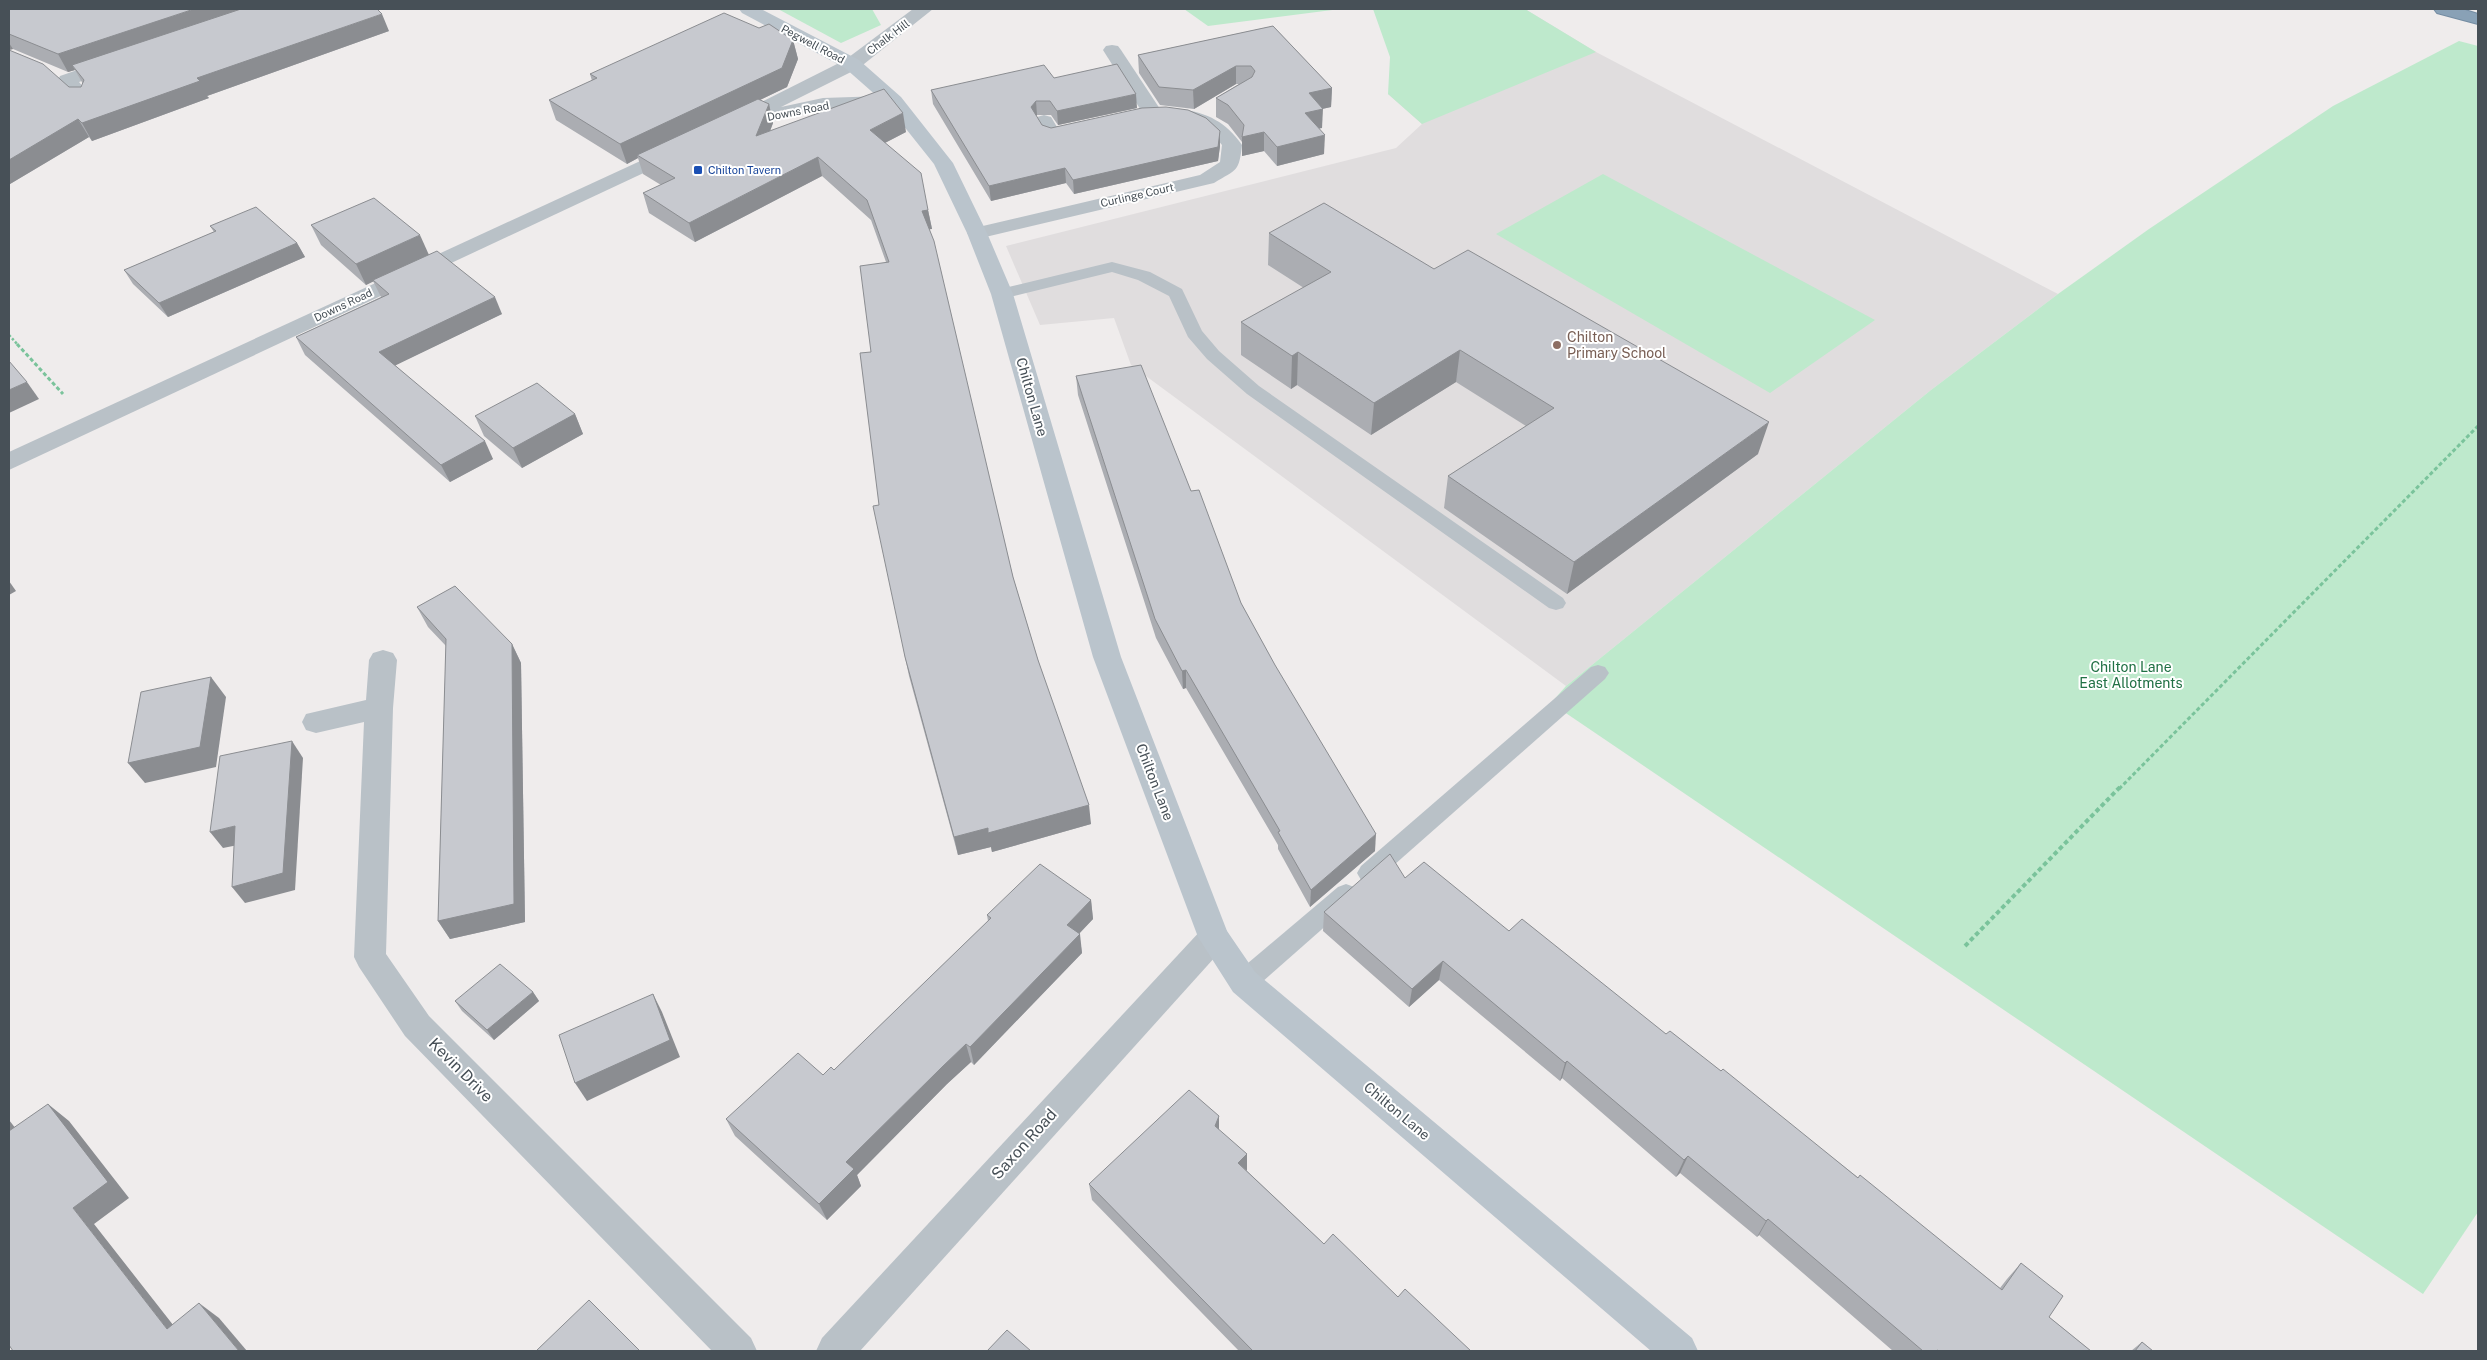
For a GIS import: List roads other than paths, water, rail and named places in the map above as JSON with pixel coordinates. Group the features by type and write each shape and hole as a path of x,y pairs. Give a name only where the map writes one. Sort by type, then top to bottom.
{"highway":[{"path":"2443,9 2478,19"}],"street":[{"name":"Pegwell Road","path":"748,9 852,64"},
{"name":"Chalk Hill","path":"852,64 924,9"},
{"name":"Curlinge Court","path":"977,234 1207,179 1230,165 1232,145 1205,113 1143,114 1112,50"},
{"path":"67,80 130,58"},
{"name":"Chilton Lane","path":"852,64 894,101 942,163 977,234 1002,294 1107,657 1214,937 1244,982 1679,1351"},
{"name":"Downs Road","path":"9,462 715,132 852,64"},
{"path":"49,72 67,80 84,99"},
{"name":"Downs Road","path":"715,132 823,104 894,101"},
{"path":"1044,121 1052,134 1098,124"},
{"name":"Kevin Drive","path":"384,660 379,708 370,957 416,1026 738,1351"},
{"path":"316,722 379,708"},
{"name":"Saxon Road","path":"835,1351 1214,937"}],"lane":[{"path":"1002,294 1112,267 1166,286 1176,292 1194,333 1213,355 1253,390 1556,604"},
{"path":"1244,982 1598,673"}],"place":[{"name":"Chilton Tavern","path":"698,170"},
{"name":"Chilton Primary School","path":"1557,345"}],"park label":[{"name":"Chilton Lane East Allotments","path":"2131,676"}]}
